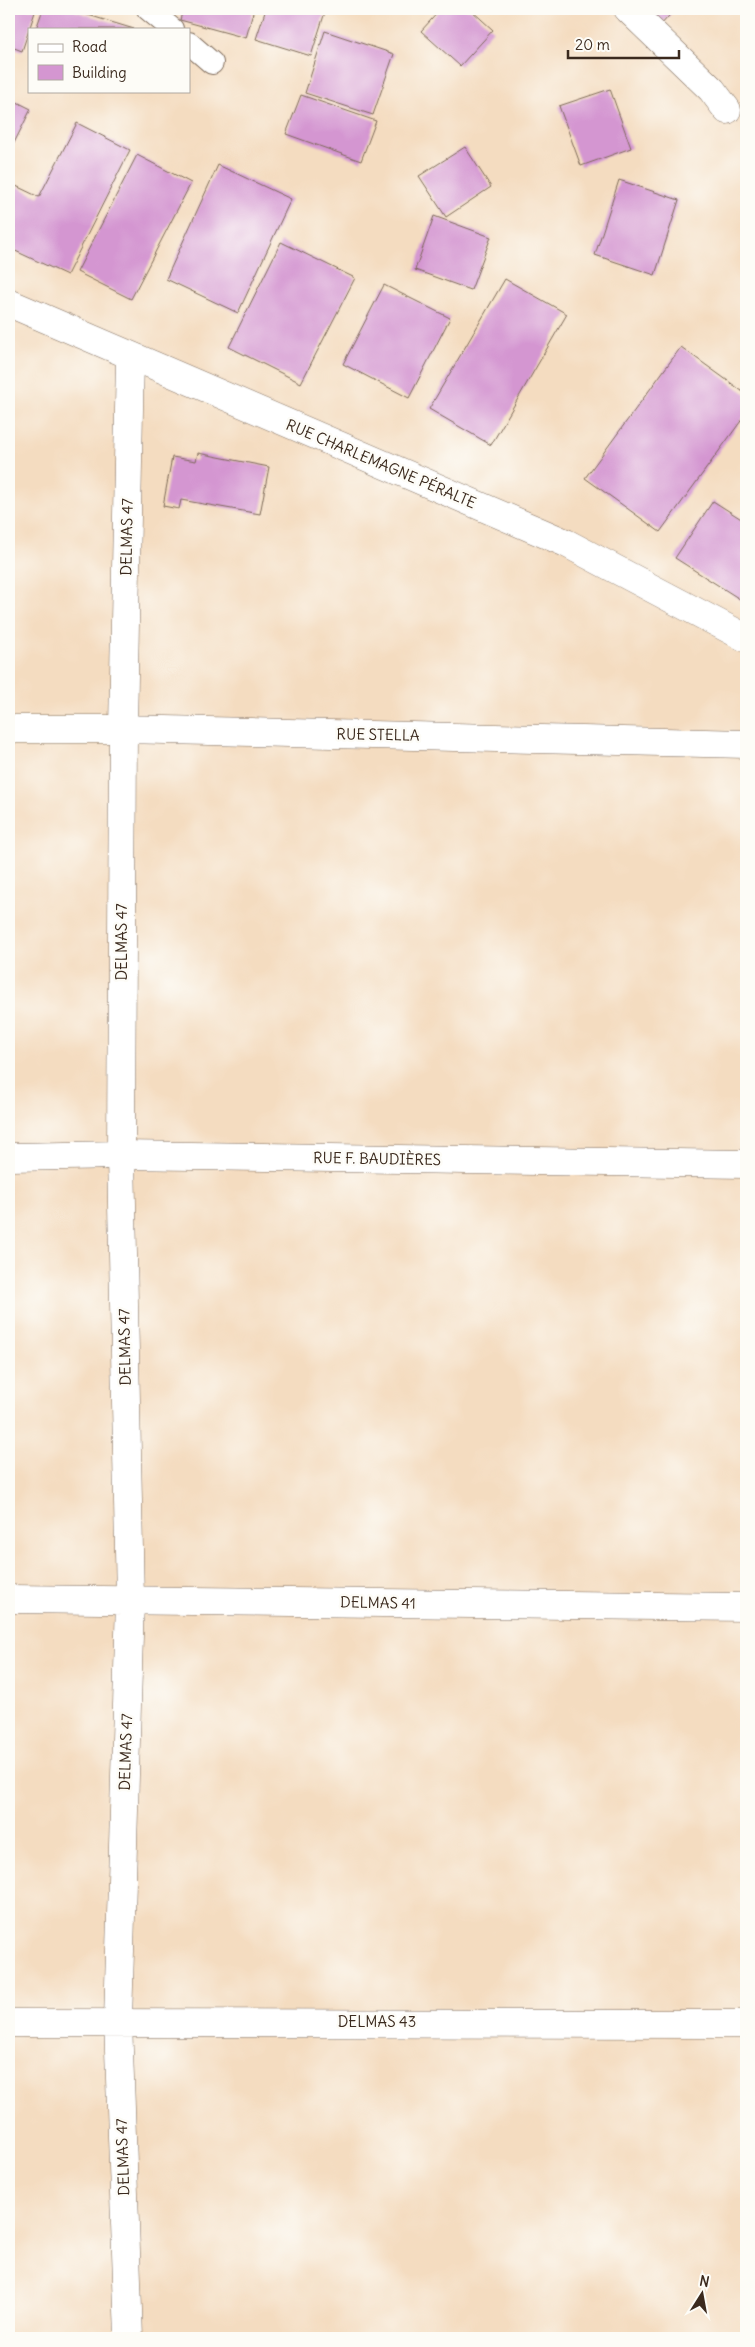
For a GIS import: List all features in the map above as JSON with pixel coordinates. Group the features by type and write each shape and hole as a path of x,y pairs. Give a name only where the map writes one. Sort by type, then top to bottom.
{"street":[{"path":"628,9 712,90 727,110"},
{"name":"RUE CHARLEMAGNE PÉRALTE","path":"9,303 566,543 746,638"},
{"name":"DELMAS 47","path":"129,2338 118,2021 130,1600 121,1155 123,729 130,356"},
{"name":"RUE STELLA","path":"9,729 123,729 746,744"},
{"name":"RUE F. BAUDIÈRES","path":"9,1157 121,1155 746,1164"},
{"name":"DELMAS 41","path":"9,1599 746,1607"},
{"name":"DELMAS 43","path":"9,2023 118,2021 746,2024"}],"lane":[{"path":"148,9 171,28"},
{"path":"190,44 212,62"}],"building":[{"path":"9,9 36,9 30,28 28,28 22,51 9,46"},
{"path":"43,9 75,9 75,11 131,28 36,28"},
{"path":"183,9 254,9 246,38 180,20"},
{"path":"266,9 326,9 311,56 256,39"},
{"path":"441,9 470,9 493,30 460,66 421,31"},
{"path":"643,9 675,9 661,25"},
{"path":"737,9 746,9 746,17"},
{"path":"325,31 394,54 373,115 305,93"},
{"path":"610,89 631,148 581,166 559,106"},
{"path":"301,95 376,121 361,161 286,134"},
{"path":"9,98 31,109 9,153"},
{"path":"77,123 130,150 67,275 9,248 9,202 16,186 39,197"},
{"path":"465,147 491,187 446,217 419,176"},
{"path":"137,155 191,183 131,299 77,272"},
{"path":"218,165 291,199 238,313 166,279"},
{"path":"619,180 679,200 655,275 595,255"},
{"path":"434,216 491,237 471,290 415,270"},
{"path":"281,242 355,278 301,383 229,347"},
{"path":"505,279 567,314 491,445 429,409"},
{"path":"384,285 450,318 409,398 343,364"},
{"path":"681,347 746,394 746,414 660,532 585,478"},
{"path":"198,453 269,467 260,514 181,500 179,509 163,506 172,457 196,461"},
{"path":"713,501 746,522 746,603 675,558"}]}
